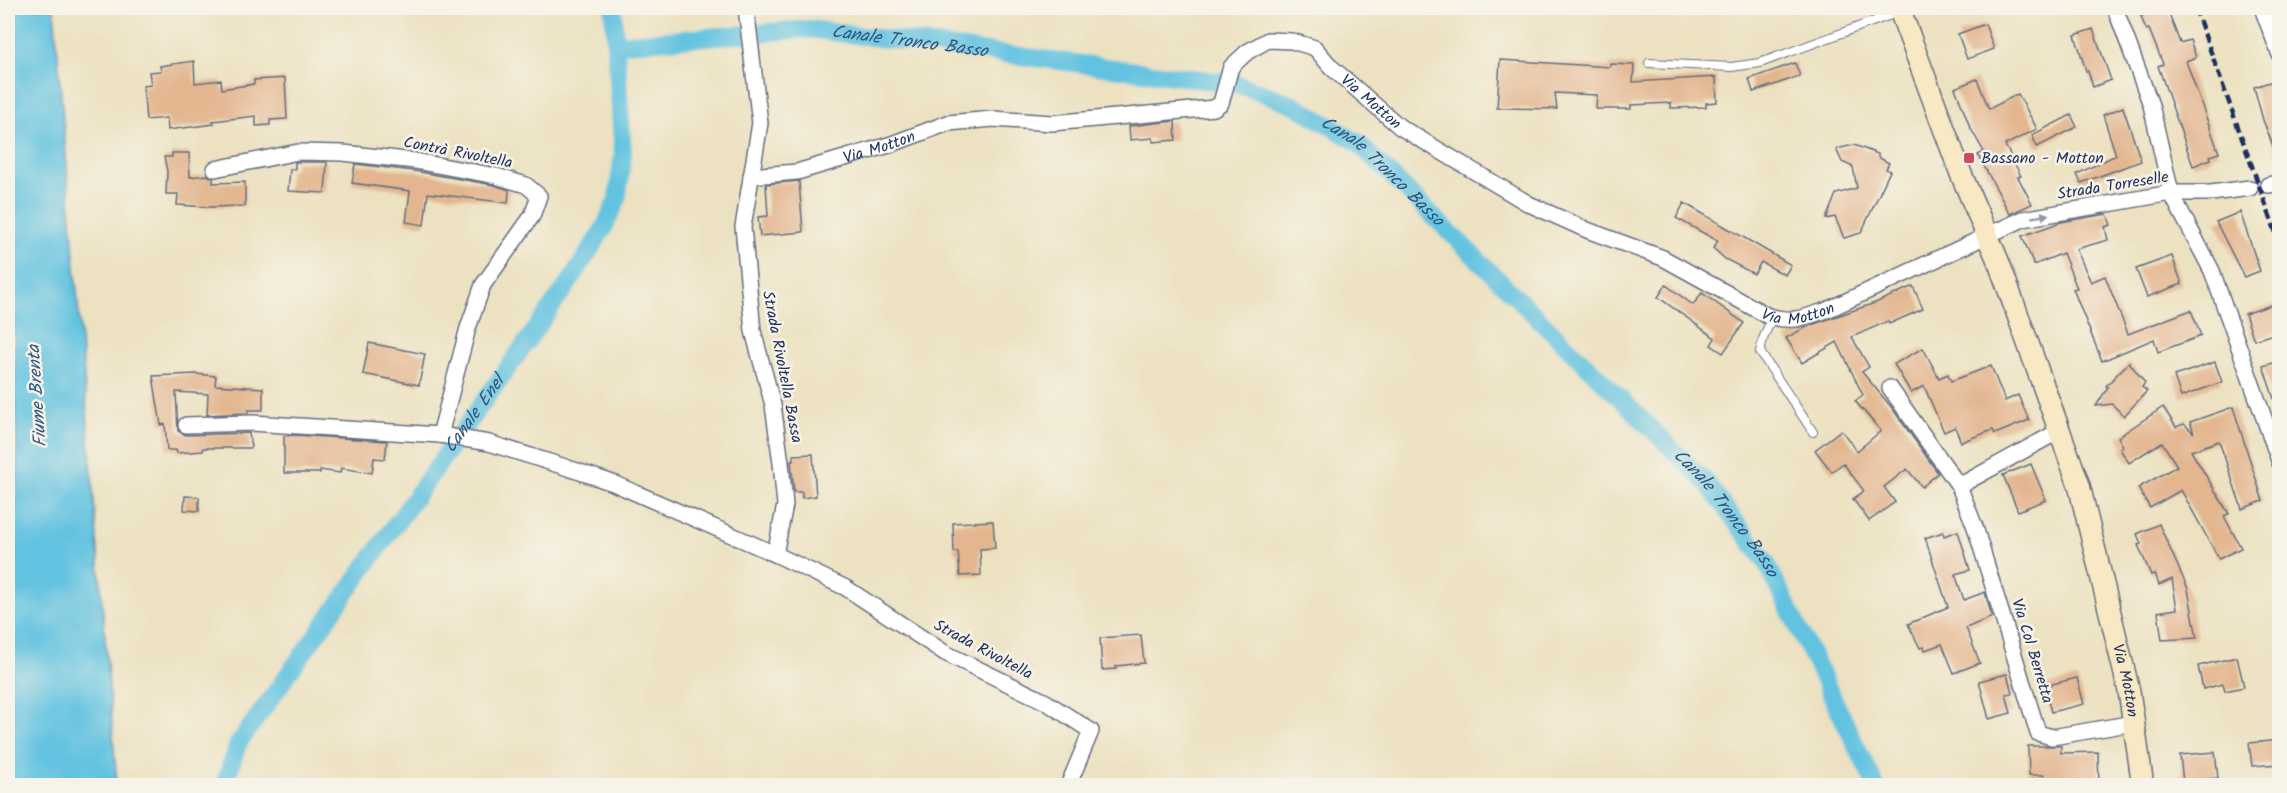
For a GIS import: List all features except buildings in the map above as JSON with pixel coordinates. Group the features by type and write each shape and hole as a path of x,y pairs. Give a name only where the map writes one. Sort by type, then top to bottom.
{"main road":[{"name":"Via Motton","path":"1903,9 1986,237 1999,263 2079,485 2129,691 2143,786"}],"street":[{"name":"Strada Rivoltella Bassa","path":"746,8 760,123 743,227 753,331 773,405 785,505 775,554"},
{"path":"2115,8 2151,105 2171,193 2212,271 2280,463"},
{"path":"2262,8 2280,55"},
{"name":"Via Motton","path":"751,176 797,172 889,145 948,123 993,119 1053,123 1214,108 1221,103 1231,66 1247,52 1268,40 1292,41 1315,48 1330,67 1400,127 1529,204 1587,230 1663,258 1772,317 1797,321 1827,310 1986,237"},
{"name":"Contrà Rivoltella","path":"215,169 298,152 343,153 415,161 496,176 526,185 539,196 532,216 483,285 468,328 440,435"},
{"name":"Strada Torreselle","path":"1986,237 2023,219 2171,193 2211,193 2250,188"},
{"name":"Via Col Berretta","path":"1890,388 1959,486 1975,527 2038,733 2052,737 2134,723"},
{"path":"186,425 252,423 440,435 489,443 613,483 775,554"},
{"path":"1959,486 2060,431"},
{"name":"Strada Rivoltella","path":"775,554 846,588 945,653 1046,702 1091,731 1068,786"}],"lane":[{"path":"1649,63 1731,67 1760,63 1903,9"},
{"path":"1772,317 1760,352 1813,432"}],"water":[{"name":"Fiume Brenta","path":"8,8 54,8 117,785 8,785 8,718 11,697 17,461 12,256 8,223"}],"waterway":[{"name":"Canale Enel","path":"224,786 238,744 571,280 604,228 617,200 623,154 613,8"},
{"name":"Canale Tronco Basso","path":"617,44 809,29 1237,84 1293,104 1357,142 1705,481 1766,562 1876,786"}],"railway":[{"path":"2195,8 2280,244"}],"place":[{"name":"Bassano - Motton","path":"1969,158"}]}
